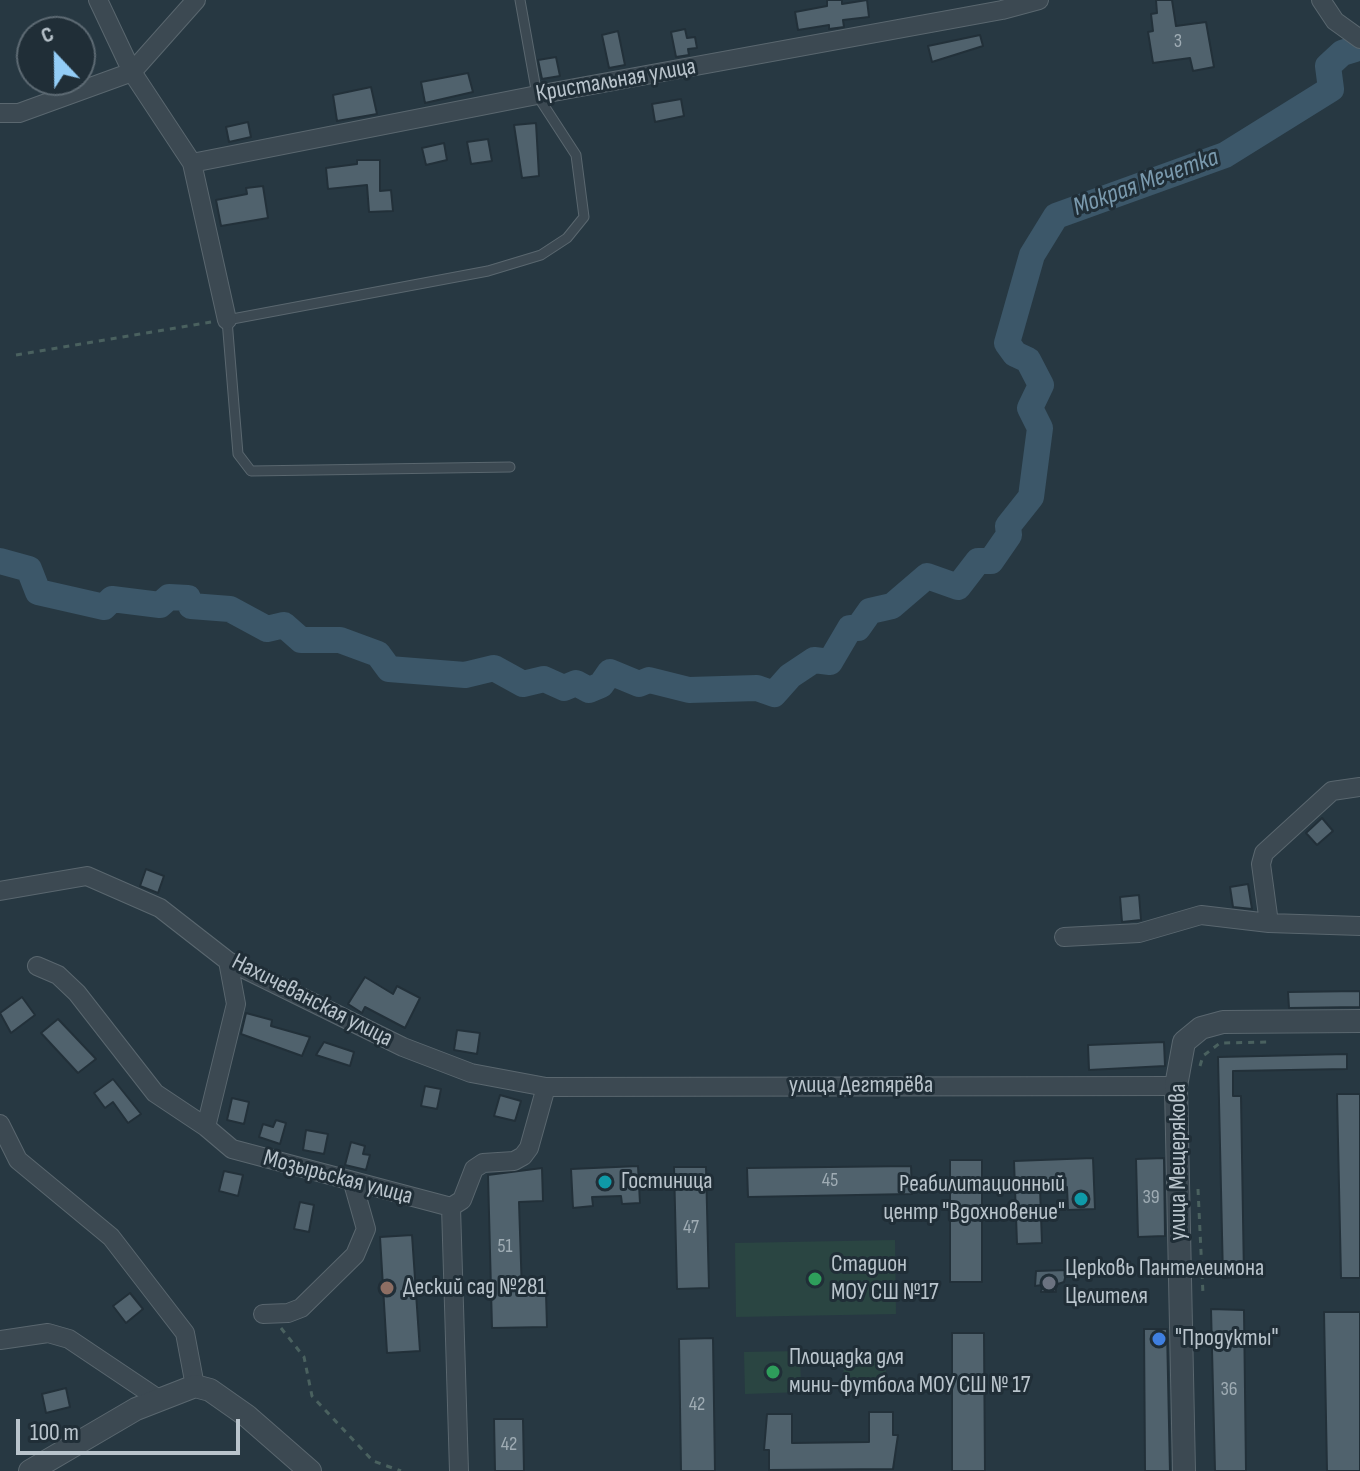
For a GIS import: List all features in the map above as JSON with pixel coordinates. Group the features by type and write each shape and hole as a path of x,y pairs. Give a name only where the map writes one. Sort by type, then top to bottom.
{"street":[{"path":"98,0 132,72 192,163 227,320"},
{"path":"0,113 19,113 132,72 196,0"},
{"path":"982,0 1002,10"},
{"name":"Кристальная улица","path":"192,163 537,95 1002,10 1039,0"},
{"path":"1321,0 1335,21 1357,37"},
{"path":"1269,923 1261,864 1264,853 1332,791 1360,787"},
{"name":"Нахичеванская улица","path":"0,891 87,876 160,908 228,961 403,1047 471,1073 546,1087"},
{"path":"1064,937 1139,933 1201,915 1269,923 1360,926"},
{"path":"206,1127 236,1004 228,961"},
{"name":"Мозырьская улица","path":"37,966 58,975 77,993 155,1093 206,1127 232,1149 451,1207"},
{"name":"улица Мещерякова","path":"1184,1471 1184,1042 1201,1028 1223,1022 1360,1021"},
{"name":"улица Дегтярёва","path":"546,1087 1186,1081"},
{"path":"459,1471 451,1207 462,1200 474,1169 483,1163 514,1161 523,1156 529,1148 546,1087"},
{"path":"0,1124 18,1160 111,1237 185,1333 195,1386"},
{"path":"267,1314 301,1308 362,1243 366,1229 353,1183"},
{"path":"0,1340 48,1333 69,1339 157,1398"},
{"path":"30,1471 157,1398 195,1386 210,1390 247,1416 310,1471"}],"lane":[{"path":"510,467 251,471 238,454 227,320 488,271 541,255 567,238 584,217 576,155 537,95 520,0"}],"path":[{"path":"16,355 227,320"},
{"path":"1186,1081 1203,1056 1220,1043 1282,1041"},
{"path":"1198,1186 1203,1294"},
{"path":"267,1314 304,1357 312,1396 373,1461 401,1471"}],"green space":[{"name":"Стадион МОУ СШ №17","path":"895,1240 896,1314 736,1317 735,1243"},
{"name":"Площадка для мини-футбола МОУ СШ № 17","path":"800,1351 801,1392 745,1394 744,1352"},
{"path":"887,1353 885,1385 843,1387 844,1355"}],"building":[{"path":"827,0 842,0 842,4 867,0 869,17 843,20 844,27 829,29 829,25 798,30 795,12 827,6"},
{"path":"1156,0 1172,0 1176,26 1206,22 1214,67 1193,71 1190,58 1153,63 1148,32 1153,31 1151,14 1157,13"},
{"path":"685,29 687,38 695,37 697,48 688,49 689,55 676,57 671,32"},
{"path":"618,31 625,65 609,68 602,35"},
{"path":"980,35 983,46 932,62 928,46"},
{"path":"556,57 560,76 542,79 538,60"},
{"path":"468,73 473,92 425,103 421,82"},
{"path":"371,87 377,114 337,121 333,95"},
{"path":"681,99 684,116 655,122 652,104"},
{"path":"248,122 251,137 229,142 226,127"},
{"path":"536,123 539,176 522,178 514,125"},
{"path":"488,139 492,161 471,164 467,142"},
{"path":"444,143 447,160 426,165 422,148"},
{"path":"357,160 380,160 380,191 391,190 393,211 369,212 367,185 328,189 326,168 357,164"},
{"path":"263,186 268,218 221,226 216,200 247,194 246,188"},
{"path":"1322,818 1333,831 1317,845 1306,833"},
{"path":"146,869 164,876 158,893 140,886"},
{"path":"1248,884 1252,909 1233,907 1230,887"},
{"path":"1139,895 1141,920 1122,922 1120,897"},
{"path":"365,977 393,994 397,986 420,998 405,1028 365,1007 362,1013 348,1004"},
{"path":"1360,991 1360,1007 1289,1008 1288,992"},
{"path":"22,997 35,1015 11,1033 0,1013"},
{"path":"246,1013 272,1020 271,1026 310,1037 302,1056 241,1034"},
{"path":"58,1019 96,1059 78,1073 41,1033"},
{"path":"457,1030 480,1033 477,1054 454,1050"},
{"path":"324,1042 354,1052 350,1066 316,1055"},
{"path":"1164,1042 1165,1066 1089,1070 1088,1045"},
{"path":"1347,1054 1347,1069 1233,1071 1233,1096 1241,1096 1244,1277 1223,1278 1218,1057"},
{"path":"113,1079 141,1114 128,1123 113,1102 105,1108 94,1093"},
{"path":"425,1086 441,1089 437,1109 421,1106"},
{"path":"1337,1094 1360,1094 1360,1278 1341,1278"},
{"path":"500,1095 521,1101 515,1121 494,1116"},
{"path":"232,1098 249,1102 244,1124 227,1120"},
{"path":"276,1120 286,1123 280,1144 259,1137 263,1124 273,1127"},
{"path":"306,1130 328,1134 324,1154 303,1150"},
{"path":"351,1142 365,1146 363,1154 370,1155 366,1170 345,1165"},
{"name":"Реабилитационный центр \"Вдохновение\"","path":"1093,1158 1095,1209 1068,1210 1067,1187 1040,1188 1042,1243 1017,1244 1014,1161"},
{"path":"1164,1158 1165,1236 1138,1237 1136,1159"},
{"path":"950,1160 982,1160 982,1282 950,1282"},
{"name":"Гостиница","path":"638,1166 640,1203 622,1204 621,1196 592,1197 593,1206 573,1208 571,1169"},
{"path":"911,1166 912,1194 748,1197 747,1168"},
{"path":"674,1167 706,1167 709,1288 677,1289"},
{"path":"542,1168 543,1201 519,1202 522,1293 546,1293 547,1327 492,1328 488,1175"},
{"path":"224,1171 243,1175 238,1196 219,1191"},
{"path":"300,1202 314,1205 309,1232 294,1229"},
{"path":"412,1235 420,1351 387,1353 380,1237"},
{"name":"Церковь Пантелеимона Целителя","path":"1067,1270 1064,1282 1055,1285 1056,1292 1041,1292 1042,1285 1035,1286 1036,1271"},
{"path":"130,1293 143,1309 126,1323 113,1306"},
{"path":"1211,1309 1244,1310 1246,1471 1215,1471"},
{"path":"1324,1312 1360,1312 1360,1471 1327,1471"},
{"path":"1144,1329 1167,1329 1170,1471 1145,1471"},
{"path":"952,1333 984,1333 985,1471 952,1471"},
{"path":"713,1338 715,1471 681,1471 679,1339"},
{"path":"66,1388 70,1407 46,1413 42,1394"},
{"path":"869,1412 893,1412 893,1435 898,1435 893,1469 769,1470 769,1450 764,1450 767,1414 792,1414 792,1443 869,1442"},
{"path":"494,1419 523,1419 524,1471 495,1471"}],"waterway":[{"name":"Мокрая Мечетка","path":"0,561 29,569 38,592 104,607 112,599 160,605 169,597 188,598 191,606 230,609 267,629 284,625 301,640 340,640 378,654 389,669 465,675 494,668 523,684 544,679 564,688 576,683 589,690 601,685 610,672 639,684 649,680 689,690 757,688 774,694 790,676 814,660 830,662 850,628 858,628 870,611 892,606 927,576 958,587 978,561 991,561 1009,535 1008,526 1031,497 1040,428 1030,408 1041,385 1028,360 1015,354 1007,343 1032,255 1056,216 1225,155 1331,89 1328,66 1342,53 1355,49 1360,41"}],"place":[{"name":"Гостиница","path":"605,1182"},
{"name":"Реабилитационный центр \"Вдохновение\"","path":"1081,1199"},
{"name":"Стадион МОУ СШ №17","path":"815,1279"},
{"name":"Церковь Пантелеимона Целителя","path":"1049,1283"},
{"name":"Деский сад №281","path":"387,1288"},
{"name":"\"Продукты\"","path":"1159,1339"},
{"name":"Площадка для мини-футбола МОУ СШ № 17","path":"773,1372"}]}
